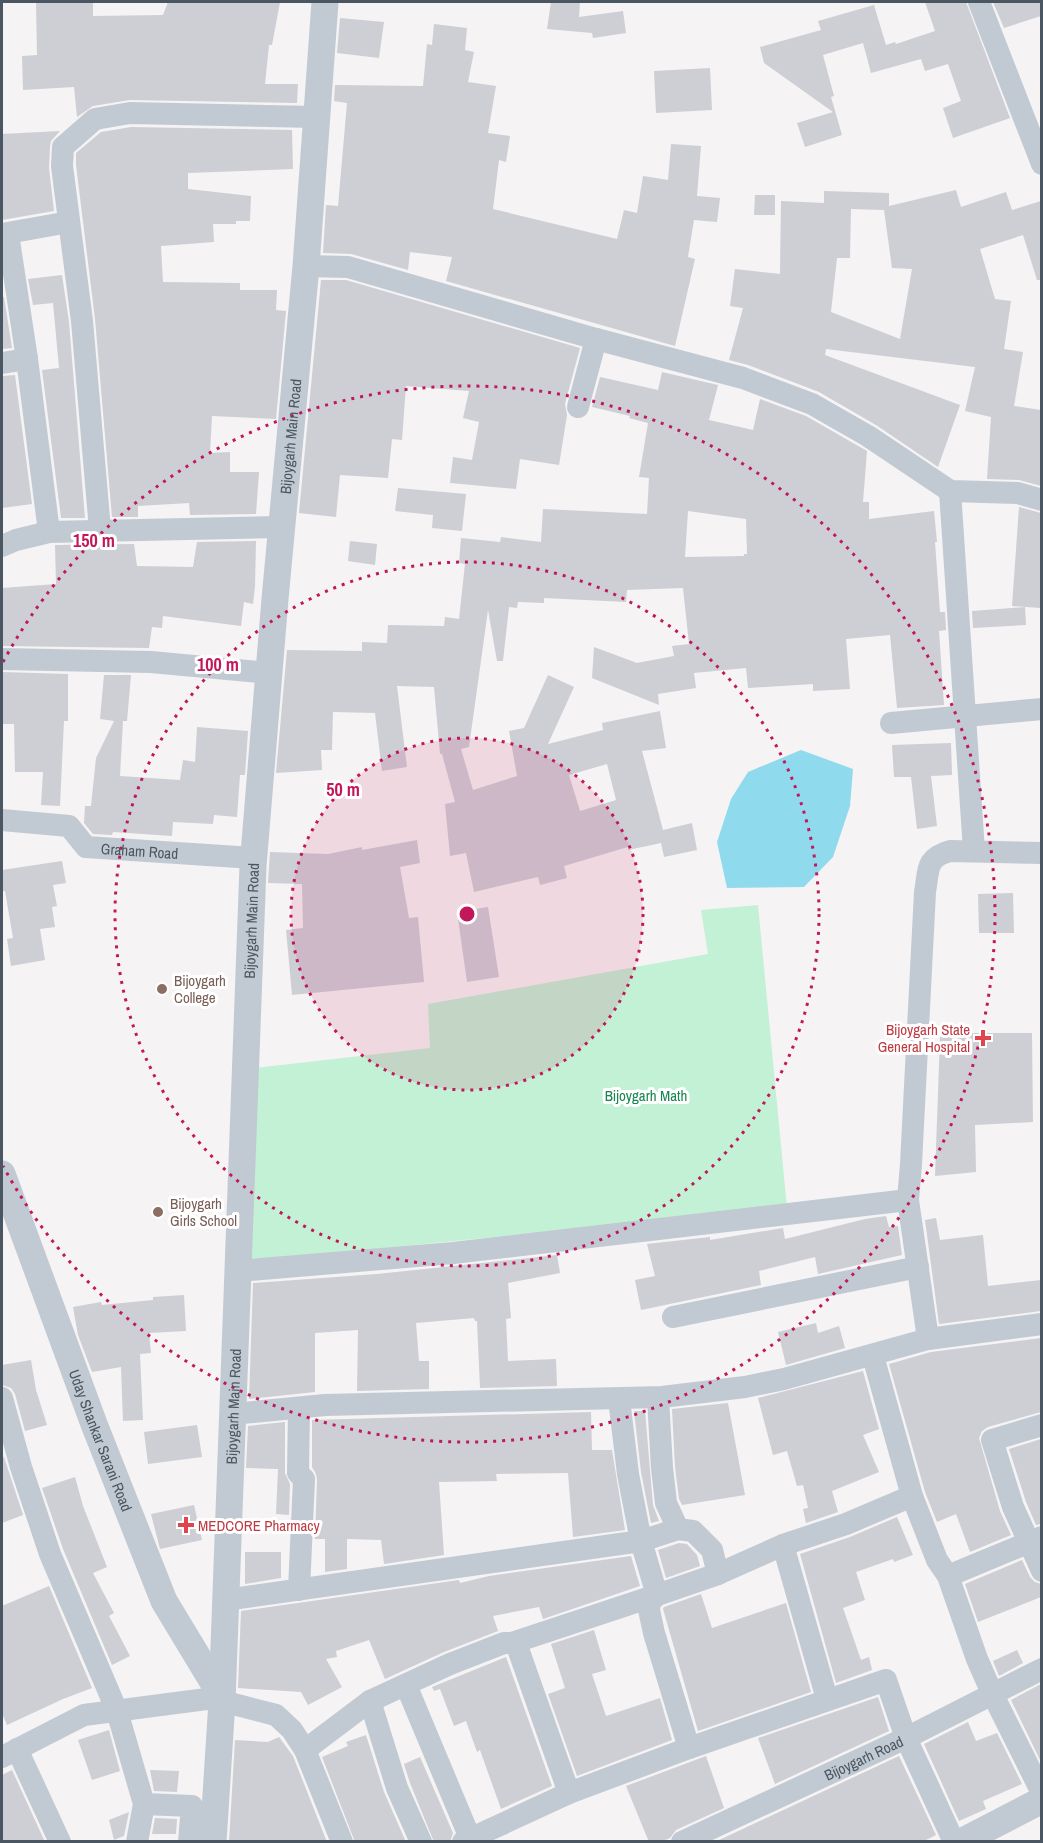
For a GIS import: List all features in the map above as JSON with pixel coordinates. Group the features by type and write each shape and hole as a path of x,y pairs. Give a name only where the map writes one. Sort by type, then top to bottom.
{"street":[{"name":"Bijoygarh Main Road","path":"213,1842 222,1699 254,858 268,673 306,266 325,2"},
{"path":"979,2 1041,164"},
{"path":"99,530 82,321 62,166 63,147 95,119 130,113 316,117"},
{"path":"49,532 27,359 5,234 69,222"},
{"path":"306,266 348,267 596,339 743,378 812,404 868,436 950,491 1018,493 1041,500"},
{"path":"578,407 596,339"},
{"path":"2,363 27,359"},
{"path":"950,491 974,851"},
{"path":"2,546 49,532 281,527"},
{"path":"2,659 151,662 268,673"},
{"path":"891,723 1041,709"},
{"name":"Graham Road","path":"3,813 69,826 86,847 254,858"},
{"path":"928,1340 908,1200 912,1164 925,892 931,860 938,854 950,851 1041,853"},
{"name":"Uday Shankar Sarani Road","path":"2,1174 94,1424 164,1601 222,1699"},
{"path":"238,1271 453,1253 908,1200"},
{"path":"674,1317 918,1267"},
{"path":"232,1414 325,1406 658,1398 745,1387 873,1356 928,1340 1041,1324"},
{"path":"873,1356 912,1496 937,1560 948,1576 977,1659 1041,1793"},
{"path":"2,1398 46,1545 117,1711 144,1804 137,1842"},
{"path":"658,1398 666,1503 678,1529"},
{"path":"619,1399 628,1474 641,1541 657,1595"},
{"path":"298,1590 304,1479 298,1473 299,1408"},
{"path":"1041,1425 992,1440 1013,1507 1035,1539 1041,1571"},
{"path":"304,1750 370,1701 450,1664 504,1643 512,1643 718,1574 783,1545 846,1524 912,1496"},
{"path":"225,1600 641,1541 678,1529 693,1530 712,1550 718,1574"},
{"path":"948,1576 1035,1539"},
{"path":"783,1545 827,1700"},
{"path":"657,1595 650,1602 651,1621 689,1748"},
{"path":"512,1643 517,1646 569,1793"},
{"name":"Bijoygarh Road","path":"682,1842 906,1738 1041,1669"},
{"path":"406,1685 467,1840 569,1793 689,1748 886,1680 906,1738 954,1842"},
{"path":"60,1842 9,1753 84,1715 222,1699 276,1715 292,1730 304,1750 342,1842"},
{"path":"370,1701 396,1788 421,1842"},
{"path":"961,1842 1041,1800"},
{"path":"144,1804 192,1806 189,1842"}],"green space":[{"name":"Bijoygarh Math","path":"758,905 787,1208 251,1261 255,1068 430,1048 428,1004 708,954 701,910"}],"water":[{"path":"801,750 853,769 850,806 833,857 804,887 727,888 717,842 731,799 748,772"}],"building":[{"path":"36,2 93,2 93,16 163,15 168,2 280,2 272,45 269,45 265,84 298,84 297,103 130,100 93,106 77,117 74,87 23,90 22,56 37,55"},
{"path":"551,2 580,2 579,17 623,11 626,33 593,38 592,33 547,29"},
{"path":"925,2 966,2 1010,118 953,138 943,108 961,101 948,64 925,71 921,59 871,73 863,43 823,55 834,96 831,97 842,135 805,147 797,123 833,112 764,63 760,47 821,30 818,21 874,5 886,45 895,42 896,44 935,31"},
{"path":"993,2 1041,2 1041,16 1004,28"},
{"path":"340,18 384,22 379,58 337,53"},
{"path":"434,24 467,28 465,50 474,52 468,82 496,86 488,133 510,136 506,162 499,160 493,209 617,239 624,210 637,213 643,176 668,180 671,144 701,146 697,196 720,198 717,222 694,220 688,257 695,259 675,346 446,281 452,257 410,252 408,270 351,254 323,253 326,205 338,206 347,103 334,101 335,85 423,86 427,44 432,45"},
{"path":"710,68 712,110 656,113 654,71"},
{"path":"131,127 292,130 293,169 188,173 188,189 251,196 250,221 236,221 236,224 213,224 214,242 161,246 163,282 240,283 240,290 277,290 276,310 286,311 276,419 212,416 210,453 230,452 230,472 259,472 256,514 190,515 189,503 138,506 138,517 112,517 95,319 76,153 101,132"},
{"path":"60,131 51,141 50,146 49,168 54,211 2,220 2,134"},
{"path":"956,190 961,207 1006,192 1012,210 1041,201 1041,280 1037,280 1023,235 980,249 995,299 1011,301 1004,349 1023,352 1014,406 1041,410 1041,486 1019,480 987,479 991,417 965,411 975,367 826,349 825,355 960,405 938,467 876,425 819,392 729,360 743,308 730,306 735,269 780,274 781,201 824,203 824,191 889,193 889,206","holes":["851,209 884,210 892,268 912,269 900,339 831,312 837,258 850,258"]},
{"path":"755,195 775,195 775,215 754,215"},
{"path":"62,275 69,322 85,518 61,518 42,370 59,368 53,303 33,305 28,279"},
{"path":"321,280 346,280 580,348 565,404 567,415 559,465 520,459 516,489 450,483 453,457 472,460 479,422 463,418 469,391 406,386 402,440 392,439 388,478 340,475 336,517 299,513"},
{"path":"2,297 4,297 12,348 2,349"},
{"path":"662,372 718,385 709,420 753,430 760,399 806,416 867,451 863,502 869,502 869,519 934,511 940,612 945,612 946,630 939,631 944,705 897,708 890,635 846,639 850,689 813,691 813,684 748,688 746,668 694,673 696,688 658,694 659,705 592,678 594,647 637,663 674,656 672,646 689,644 683,588 627,590 626,602 544,598 544,603 518,602 517,608 509,607 503,661 497,661 488,610 469,747 461,749 473,790 517,776 509,731 524,728 548,675 574,687 548,744 603,730 602,723 660,711 666,748 642,751 663,830 692,823 697,850 664,857 661,843 628,850 628,847 564,866 567,878 540,885 538,877 474,892 466,853 450,856 445,804 455,802 442,754 440,754 434,687 397,686 407,767 382,771 375,713 333,712 332,750 321,750 322,770 276,773 287,650 362,651 362,642 387,643 388,625 444,626 445,617 459,619 465,564 459,563 461,538 500,542 501,537 541,542 543,509 647,514 649,478 639,477 648,423 592,407 600,377 658,390","holes":["688,511 746,519 747,554 744,556 685,557","607,764 616,800 580,811 569,775"]},
{"path":"15,375 32,504 2,508 2,376"},
{"path":"398,488 466,494 462,531 432,528 433,515 395,511"},
{"path":"1019,507 1041,513 1041,608 1012,606"},
{"path":"256,541 253,604 244,602 241,626 163,616 162,628 152,627 149,648 2,646 2,588 56,584 55,545 134,544 137,566 193,567 197,542"},
{"path":"350,541 377,544 375,565 348,561"},
{"path":"1025,607 1026,625 973,628 972,611"},
{"path":"2,672 68,674 68,721 64,721 60,806 41,805 43,772 15,772 14,724 2,724"},
{"path":"104,675 131,675 127,721 123,721 120,776 180,780 183,760 195,762 197,727 248,731 245,775 240,775 237,817 214,815 213,824 173,822 172,836 113,832 112,835 93,834 84,823 85,806 91,806 96,758 114,721 100,719"},
{"path":"951,743 952,775 931,776 937,826 917,829 911,777 894,777 892,745"},
{"path":"417,840 420,863 400,867 409,918 418,917 424,982 292,995 286,930 303,928 302,884 268,883 270,852 328,854"},
{"path":"62,861 66,883 53,885 57,906 52,907 55,927 40,929 45,960 11,966 7,939 13,938 5,891 2,891 2,870"},
{"path":"1013,893 1014,933 979,933 978,894"},
{"path":"488,907 499,977 467,982 457,912"},
{"path":"968,1033 1032,1033 1033,1122 975,1125 976,1172 935,1176 940,1037"},
{"path":"886,1216 889,1227 898,1226 902,1255 818,1274 815,1257 759,1271 761,1285 641,1310 635,1280 655,1276 647,1244 710,1237 710,1240 783,1228 785,1239"},
{"path":"936,1218 940,1240 983,1235 988,1286 1041,1280 1041,1311 939,1324 925,1220"},
{"path":"557,1255 560,1273 508,1283 511,1318 506,1319 508,1361 556,1359 557,1386 480,1388 477,1321 474,1318 416,1323 419,1361 429,1361 429,1389 357,1391 358,1330 315,1333 315,1392 249,1399 253,1283 377,1274"},
{"path":"184,1295 186,1331 149,1333 151,1353 140,1354 143,1420 123,1421 121,1367 92,1372 78,1335 73,1307 101,1302 102,1305"},
{"path":"816,1323 818,1333 839,1326 845,1348 786,1365 778,1332"},
{"path":"1041,1338 1041,1412 988,1427 982,1431 979,1438 1000,1511 1011,1535 970,1552 956,1514 937,1522 925,1492 889,1364 931,1352"},
{"path":"31,1360 36,1390 47,1425 25,1431 15,1394 11,1388 2,1385 2,1365"},
{"path":"863,1371 879,1429 863,1435 879,1472 832,1491 838,1512 806,1523 803,1509 808,1508 803,1485 797,1486 787,1451 773,1455 758,1398"},
{"path":"728,1403 745,1495 682,1505 679,1499 675,1467 672,1409"},
{"path":"634,1411 645,1411 653,1505 659,1521 651,1523 641,1472"},
{"path":"591,1412 592,1450 612,1450 625,1530 573,1537 568,1473 496,1474 497,1481 439,1482 444,1555 384,1564 381,1540 347,1539 347,1569 325,1572 325,1539 315,1539 317,1480 312,1467 312,1420"},
{"path":"285,1422 285,1473 290,1484 289,1515 276,1514 278,1469 246,1468 248,1426"},
{"path":"197,1425 202,1457 148,1464 144,1432"},
{"path":"1041,1439 1041,1524 1036,1525 1009,1449"},
{"path":"2,1457 4,1457 23,1515 2,1523"},
{"path":"75,1477 83,1506 107,1567 93,1573 114,1613 109,1616 130,1656 112,1665 63,1549 42,1488"},
{"path":"194,1505 202,1540 160,1549 151,1514"},
{"path":"897,1517 913,1555 894,1562 893,1559 856,1572 865,1600 843,1608 861,1660 869,1657 872,1670 836,1683 800,1554 850,1537"},
{"path":"679,1543 687,1544 697,1555 700,1566 666,1578 658,1550"},
{"path":"245,1552 281,1552 281,1578 245,1584"},
{"path":"631,1556 640,1586 543,1619 539,1607 493,1616 498,1631 385,1679 369,1640 336,1651 337,1657 326,1659 342,1687 308,1705 301,1692 238,1688 241,1611 459,1580 460,1583 489,1576"},
{"path":"1022,1560 1030,1577 1041,1584 1041,1597 978,1622 965,1584"},
{"path":"49,1586 92,1688 7,1725 2,1713 2,1606"},
{"path":"701,1594 712,1628 786,1603 811,1692 698,1731 663,1609"},
{"path":"594,1630 606,1670 592,1674 606,1716 660,1698 672,1740 577,1776 548,1694 565,1688 551,1644"},
{"path":"1017,1650 1023,1663 999,1676 993,1661"},
{"path":"506,1657 552,1786 501,1809 480,1750 477,1752 466,1721 454,1726 440,1689 434,1691 432,1687"},
{"path":"1041,1684 1041,1762 1011,1700"},
{"path":"878,1697 889,1731 775,1784 758,1738"},
{"path":"968,1722 976,1741 997,1733 1022,1784 983,1801 986,1809 959,1821 924,1744"},
{"path":"109,1730 120,1771 92,1780 78,1740"},
{"path":"366,1735 384,1792 406,1842 355,1842 322,1757 348,1746 346,1742"},
{"path":"279,1737 293,1756 327,1842 229,1842 235,1740 268,1742"},
{"path":"706,1756 724,1808 676,1830 670,1838 660,1842 649,1842 626,1786"},
{"path":"899,1756 936,1835 922,1842 715,1842"},
{"path":"420,1757 453,1833 450,1842 434,1842 410,1783 404,1764"},
{"path":"12,1770 45,1842 2,1842 2,1775"},
{"path":"150,1770 179,1771 177,1792 154,1791"},
{"path":"129,1812 124,1836 114,1840 109,1820"},
{"path":"155,1818 177,1819 176,1834 152,1834"}],"place":[{"name":"Bijoygarh College","path":"162,989"},
{"name":"Bijoygarh State General Hospital","path":"983,1038"},
{"name":"Bijoygarh Girls School","path":"158,1212"},
{"name":"MEDCORE Pharmacy","path":"186,1525"}]}
